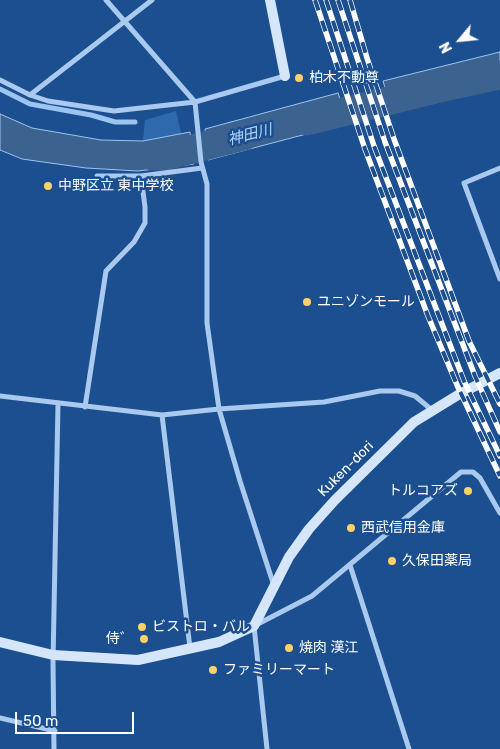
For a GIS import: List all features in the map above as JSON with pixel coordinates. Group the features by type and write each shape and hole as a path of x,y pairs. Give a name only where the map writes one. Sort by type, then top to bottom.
{"street":[{"path":"106,0 195,102 200,162 207,184 208,324 220,409 240,481 274,587"},
{"path":"30,94 152,0"},
{"path":"0,80 48,101 114,111 195,102 285,76 270,0"},
{"path":"97,176 141,176 202,168"},
{"path":"500,168 464,182 500,279"},
{"path":"85,407 106,271 134,242 145,224 146,207 141,176"},
{"name":"Kuken-dori","path":"254,626 289,557 317,519 414,422 432,410 500,373"},
{"path":"0,396 162,415 324,402 380,391 399,392 415,396 432,410"},
{"path":"54,749 53,655 58,404"},
{"path":"162,415 190,649"},
{"path":"0,642 53,655 138,660 219,642 312,596 461,472 473,472 480,478 500,513"},
{"path":"350,565 409,749"},
{"path":"254,626 267,749"},
{"path":"0,718 55,732"}],"shaded area":[{"path":"176,111 182,137 143,141 145,120"}],"water":[{"path":"500,52 500,85 392,111 383,81"},
{"path":"338,93 348,123 208,160 205,129"},
{"path":"0,114 32,128 101,140 143,141 190,132 194,164 138,171 86,168 22,159 0,150"}],"waterway":[{"name":"神田川","path":"307,121 500,75"},
{"path":"0,89 30,104 91,115 115,122 135,122"},
{"name":"神田川","path":"153,156 165,156 244,136"}],"railway":[{"path":"315,0 365,149 428,316 457,385 500,476"},
{"path":"326,0 374,146 464,381 500,456"},
{"path":"338,0 385,142 475,376 500,432"},
{"path":"350,0 394,139 469,341 500,404"}],"place":[{"name":"柏木不動尊","path":"299,78"},
{"name":"中野区立 東中学校","path":"48,186"},
{"name":"ユニゾンモール","path":"307,302"},
{"name":"トルコアズ","path":"468,491"},
{"name":"西武信用金庫","path":"351,528"},
{"name":"久保田薬局","path":"392,561"},
{"name":"ビストロ・バル","path":"142,627"},
{"name":"侍゛","path":"144,639"},
{"name":"焼肉 漢江","path":"289,648"},
{"name":"ファミリーマート","path":"213,670"}]}
